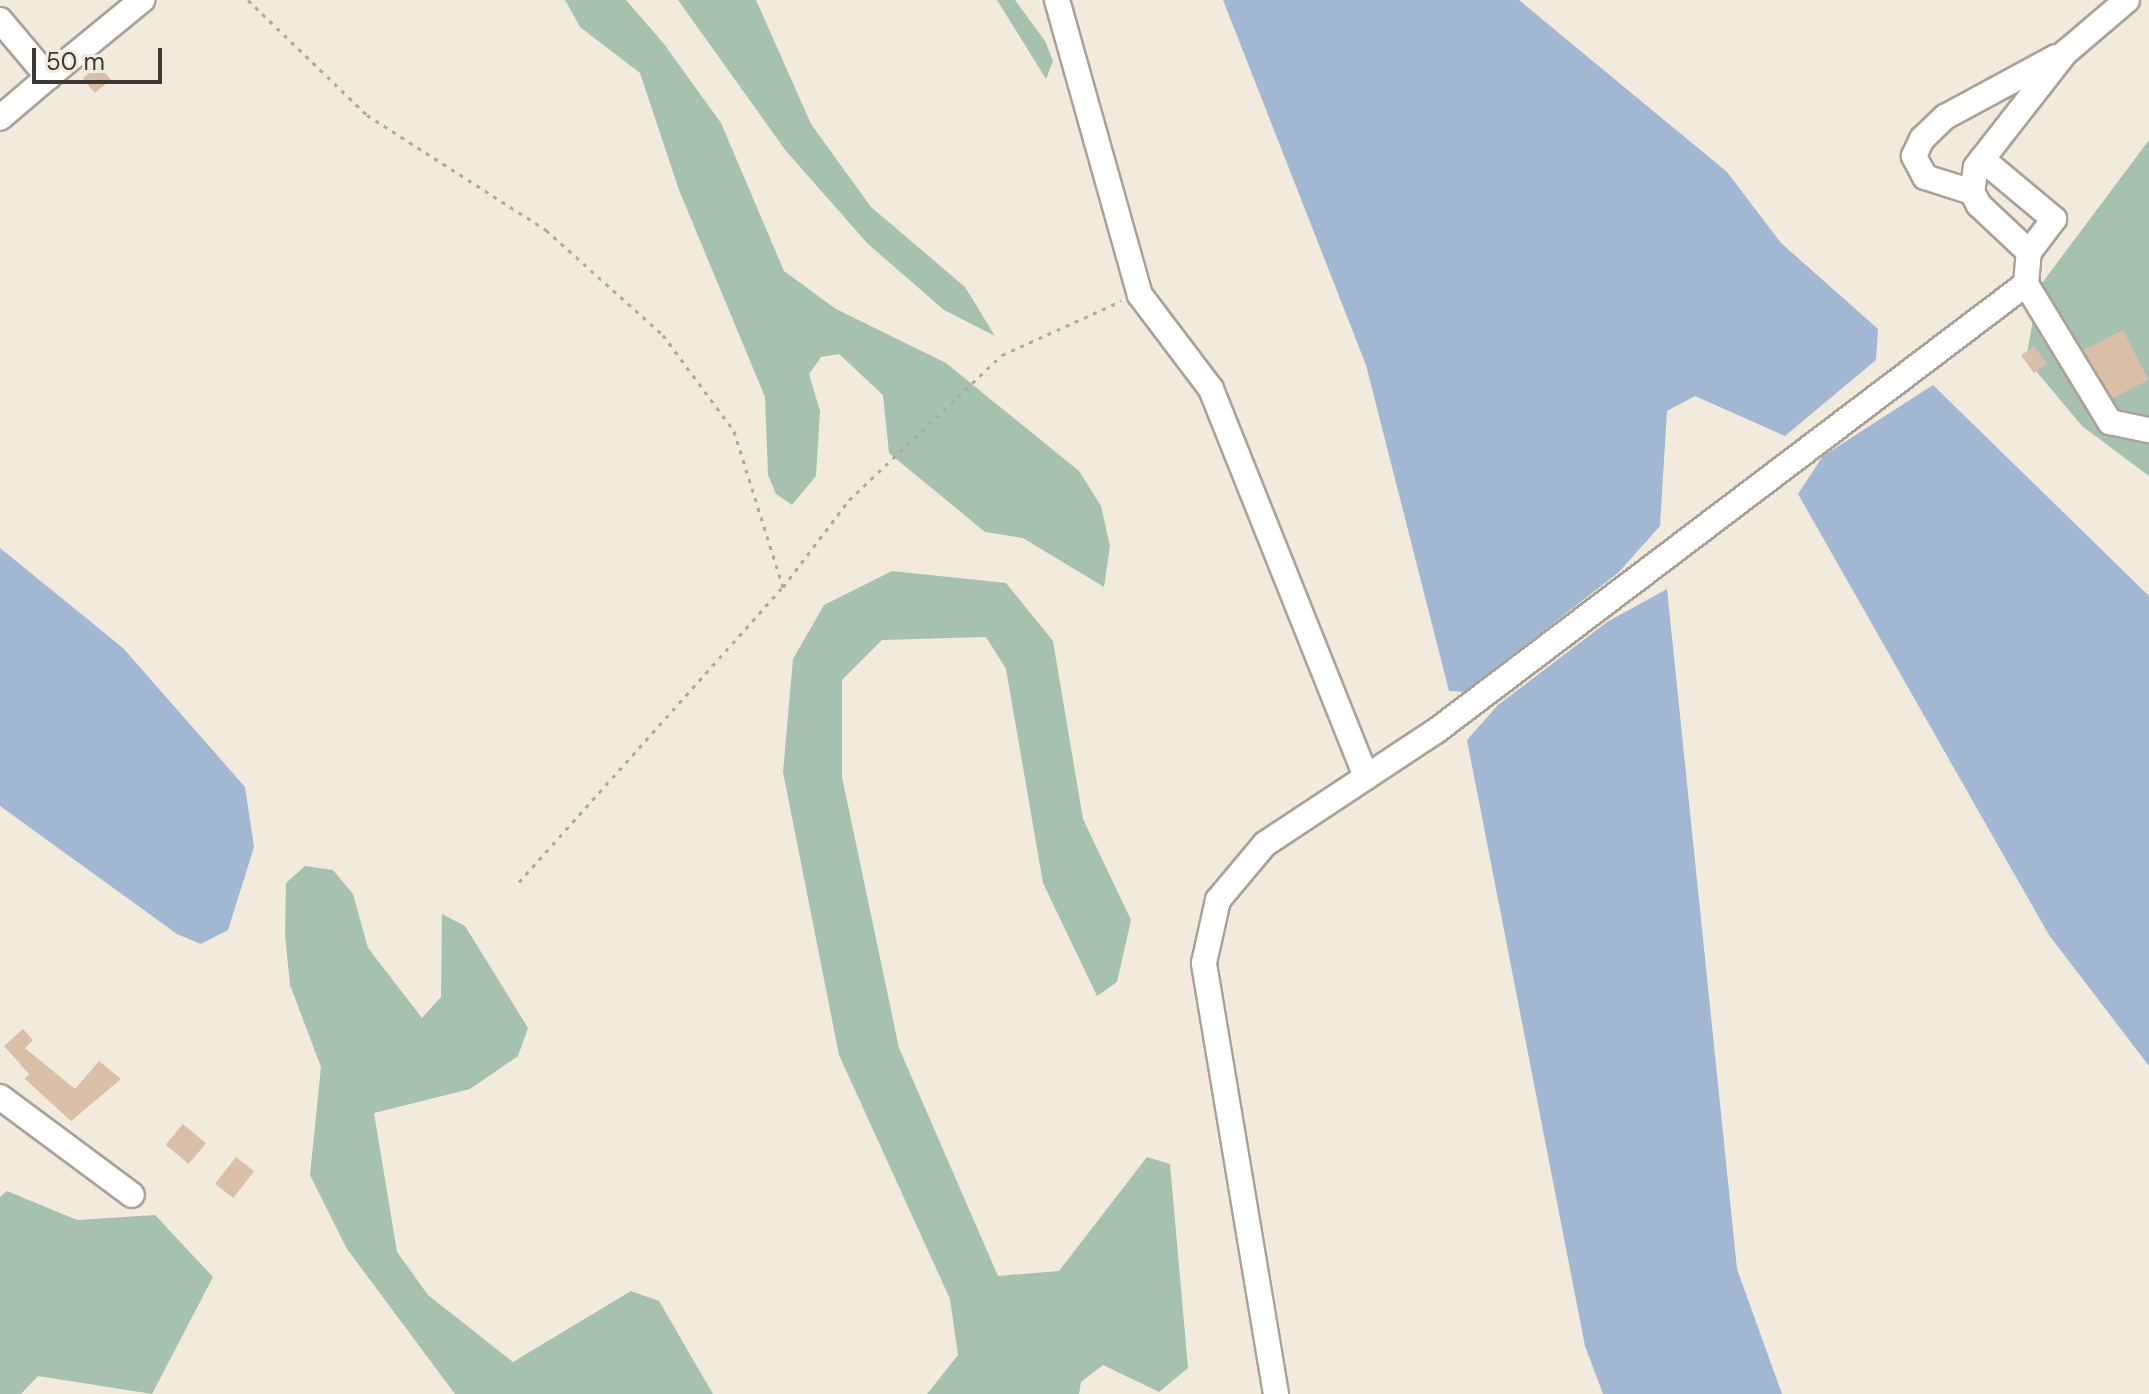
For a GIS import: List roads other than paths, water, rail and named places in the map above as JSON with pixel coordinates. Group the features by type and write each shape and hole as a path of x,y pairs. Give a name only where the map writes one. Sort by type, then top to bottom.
{"street":[{"path":"0,118 142,0"},
{"path":"1057,0 1140,295 1211,389 1366,777"},
{"path":"1972,192 1982,159 2066,52 2127,0"},
{"path":"0,20 48,77"},
{"path":"2029,252 1972,192 1925,177 1914,156 1922,139 1945,117 2066,52"},
{"path":"1982,159 2054,219 2029,252 2026,284 2110,422 2149,430"},
{"path":"1276,1394 1204,963 1206,929 1218,900 1265,844 1366,777 1548,648 2026,284"},
{"path":"0,1096 132,1195"}],"water":[{"path":"1223,0 1519,0 1727,172 1781,243 1878,329 1876,360 1785,436 1695,396 1667,411 1660,526 1619,572 1465,692 1449,691 1366,365"},
{"path":"1933,385 2149,596 2149,1066 2049,935 1798,494 1823,456"},
{"path":"0,548 123,648 245,787 254,847 228,930 201,944 177,934 0,806"},
{"path":"1667,589 1737,1269 1782,1394 1603,1394 1585,1346 1467,740 1498,705 1607,622"}]}
